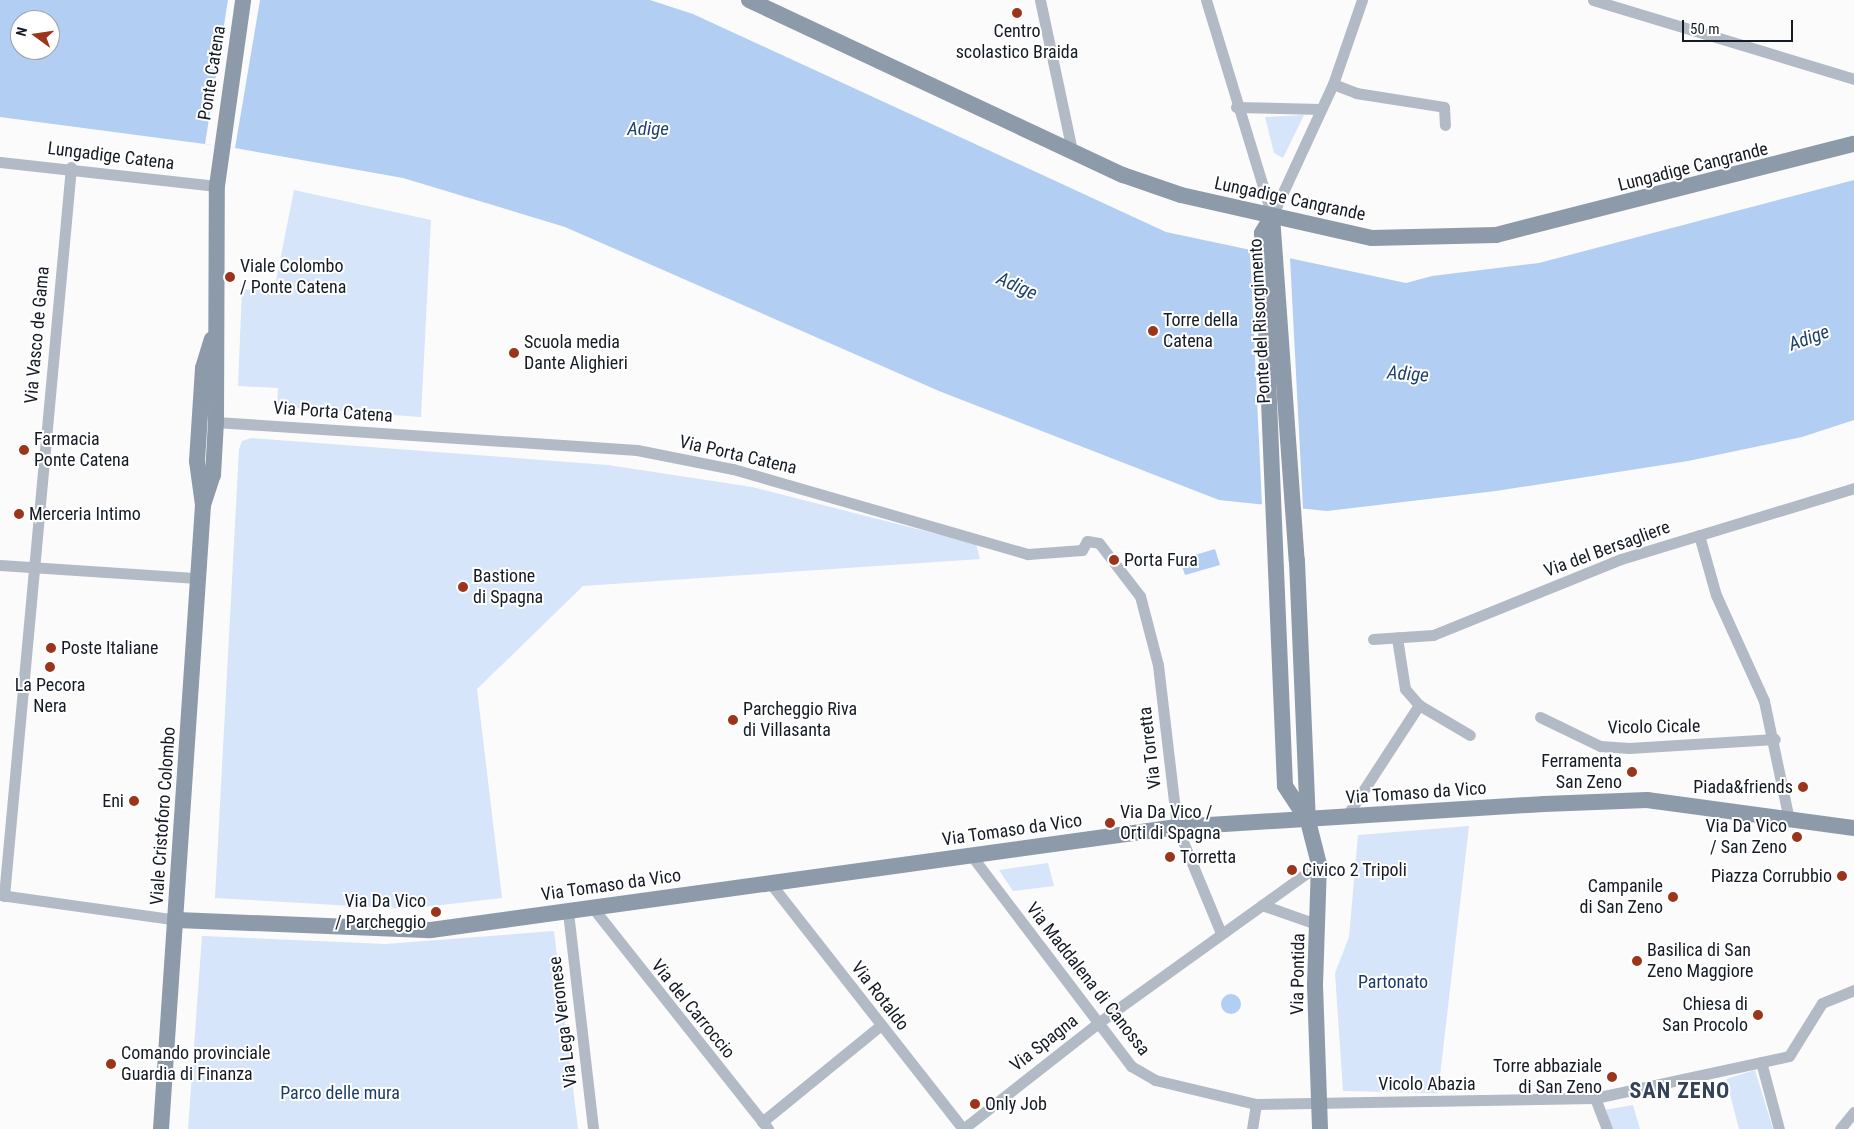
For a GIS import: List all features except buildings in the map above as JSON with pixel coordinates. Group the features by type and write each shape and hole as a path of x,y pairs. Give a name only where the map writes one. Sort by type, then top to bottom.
{"street":[{"name":"Ponte Catena","path":"220,152 243,0"},
{"name":"Lungadige Cangrande","path":"749,0 1072,151 1181,195 1372,238 1496,235 1854,144"},
{"path":"1040,0 1072,151"},
{"path":"1206,0 1236,107 1272,216"},
{"path":"1272,216 1333,84 1362,0"},
{"path":"1593,0 1854,80"},
{"path":"1333,84 1356,93 1444,106 1446,125"},
{"path":"1236,107 1320,109"},
{"name":"Viale Cristoforo Colombo","path":"203,505 213,474 219,370 213,334 217,186 220,152"},
{"name":"Lungadige Catena","path":"0,162 71,167 217,186"},
{"name":"Via Vasco de Gama","path":"2,895 71,167"},
{"name":"Ponte del Risorgimento","path":"1272,216 1269,234 1272,524"},
{"name":"Ponte del Risorgimento","path":"1269,234 1291,524"},
{"name":"Viale Cristoforo Colombo","path":"161,1129 177,920 203,505 197,461 203,368 213,334"},
{"name":"Via Porta Catena","path":"216,422 637,450 807,490 1028,554 1082,550 1087,541 1099,543 1140,596 1158,665"},
{"name":"Via del Bersagliere","path":"1373,639 1433,635 1621,559 1854,488"},
{"name":"Via Pontida","path":"1272,524 1284,786 1308,821"},
{"name":"Via Pontida","path":"1291,524 1297,561 1308,821 1319,864 1319,925 1315,985 1320,1129"},
{"path":"1699,535 1716,594 1761,694 1775,739 1789,820"},
{"path":"0,565 198,578"},
{"path":"1398,638 1405,689 1419,705 1470,735"},
{"name":"Via Torretta","path":"1158,665 1177,827"},
{"path":"1346,817 1419,705"},
{"name":"Vicolo Cicale","path":"1540,717 1600,746 1638,748 1775,739"},
{"name":"Via Tomaso da Vico","path":"177,920 430,930 1177,827 1308,821 1346,817 1647,800 1854,828"},
{"path":"1177,827 1221,933"},
{"name":"Via Maddalena di Canossa","path":"970,855 1131,1066 1154,1080 1256,1104 1320,1102"},
{"name":"Via Spagna","path":"963,1129 1098,1023 1319,864"},
{"name":"Via Rotaldo","path":"770,884 963,1129"},
{"path":"2,895 177,920"},
{"path":"1262,905 1319,925"},
{"name":"Via del Carroccio","path":"593,908 764,1125"},
{"name":"Via Lega Veronese","path":"568,912 593,1129"},
{"name":"Vicolo Abazia","path":"1320,1102 1595,1098 1789,1056 1822,1003 1854,990"},
{"path":"764,1125 881,1026"},
{"path":"1757,1062 1779,1129"},
{"path":"1595,1098 1606,1129"},
{"path":"1252,1129 1256,1104"},
{"path":"1840,1129 1854,1112"}],"green space":[{"path":"1304,115 1283,158 1274,153 1265,117"},
{"path":"294,190 431,220 421,417 277,407 278,388 238,386 242,289 274,291"},
{"path":"251,438 608,465 752,487 976,544 980,559 583,586 477,689 502,898 406,909 215,898 239,449 242,441"},
{"name":"Partonato","path":"1469,826 1438,1093 1343,1091 1335,973 1349,937 1358,835"},
{"path":"1048,863 1054,886 1013,891 999,870"},
{"name":"Parco delle mura","path":"554,931 578,1129 188,1129 202,936 386,944"},
{"path":"1755,1070 1773,1129 1739,1129 1726,1079"},
{"path":"1633,1105 1640,1129 1609,1129 1604,1110"}],"water":[{"name":"Adige","path":"0,0 650,0 693,14 1166,232 1406,283 1432,276 1539,263 1854,180 1854,420 1802,437 1688,461 1496,491 1327,511 1219,500 939,391 565,227 403,178 235,148 0,117"},
{"path":"1215,549 1220,565 1185,575 1182,566 1177,567 1175,561"},
{"path":"1227,994 1235,994 1241,1000 1241,1008 1235,1014 1227,1014 1221,1008 1221,1000"}],"pier":[{"path":"228,0 260,0 235,148 205,144"},
{"path":"1250,251 1290,258 1303,509 1262,505"}],"place":[{"name":"Centro scolastico Braida","path":"1017,13"},
{"name":"Viale Colombo / Ponte Catena","path":"230,277"},
{"name":"Torre della Catena","path":"1153,331"},
{"name":"Scuola media Dante Alighieri","path":"514,353"},
{"name":"Farmacia Ponte Catena","path":"24,450"},
{"name":"Merceria Intimo","path":"19,514"},
{"name":"Porta Fura","path":"1114,560"},
{"name":"Bastione di Spagna","path":"463,587"},
{"name":"Poste Italiane","path":"51,648"},
{"name":"La Pecora Nera","path":"50,667"},
{"name":"Parcheggio Riva di Villasanta","path":"733,720"},
{"name":"Ferramenta San Zeno","path":"1632,772"},
{"name":"Piada&friends","path":"1803,787"},
{"name":"Eni","path":"134,801"},
{"name":"Via Da Vico / Orti di Spagna","path":"1110,823"},
{"name":"Via Da Vico / San Zeno","path":"1797,837"},
{"name":"Torretta","path":"1170,857"},
{"name":"Civico 2 Tripoli","path":"1292,870"},
{"name":"Piazza Corrubbio","path":"1842,876"},
{"name":"Campanile di San Zeno","path":"1673,897"},
{"name":"Via Da Vico / Parcheggio","path":"436,912"},
{"name":"Basilica di San Zeno Maggiore","path":"1637,961"},
{"name":"Chiesa di San Procolo","path":"1758,1015"},
{"name":"Comando provinciale Guardia di Finanza","path":"111,1064"},
{"name":"Torre abbaziale di San Zeno","path":"1612,1077"},
{"name":"Only Job","path":"975,1104"}],"district":[{"name":"SAN ZENO","path":"1680,1091"}]}
